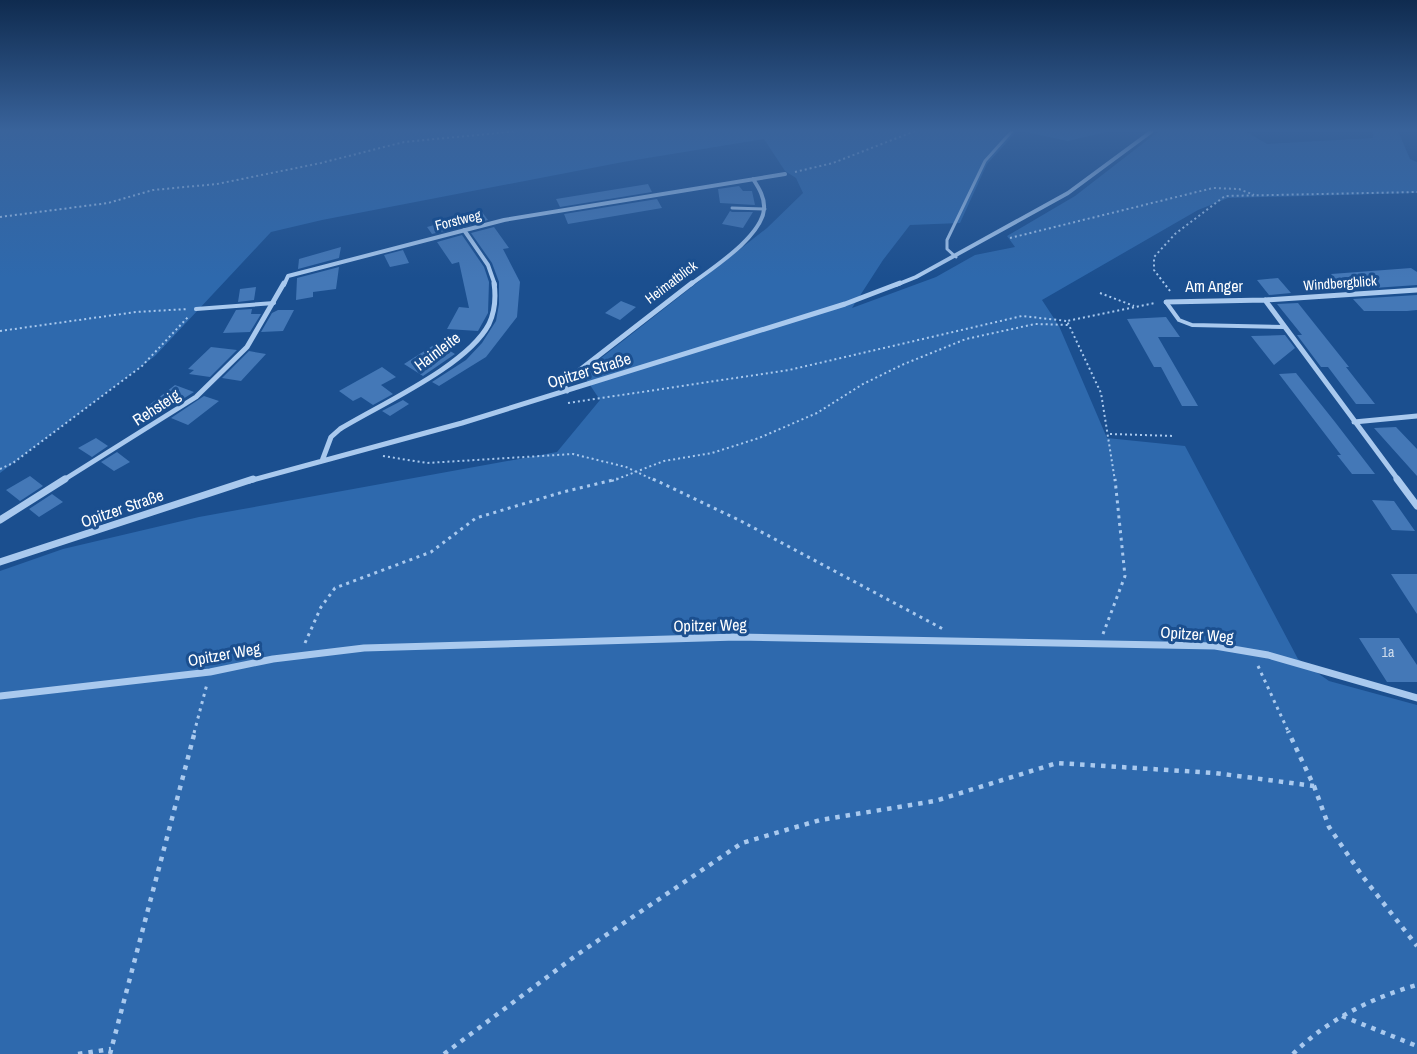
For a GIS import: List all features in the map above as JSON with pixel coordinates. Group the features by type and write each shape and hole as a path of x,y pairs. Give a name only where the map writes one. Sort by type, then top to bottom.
{"street":[{"name":"Forstweg","path":"288,276 464,230 544,213 746,180"},
{"path":"754,180 765,194 765,209"},
{"name":"Opitzer Straße","path":"0,562 267,475 371,449 541,399 845,304 916,277 956,257 1068,193 1085,180"},
{"name":"Heimatblick","path":"567,391 563,383 736,249 757,227 765,209"},
{"name":"Hainleite","path":"322,461 331,437 340,429 416,384 464,351 485,329 495,308 493,275 464,230"},
{"name":"Rehsteig","path":"0,520 196,397 247,347 275,303 288,276"},
{"name":"Windbergblick","path":"1265,300 1417,290"},
{"name":"Am Anger","path":"1166,302 1265,300 1417,506"},
{"path":"1354,422 1417,416"},
{"name":"Opitzer Weg","path":"0,696 210,672 364,648 737,637 1100,642 1215,646 1251,652 1417,698"}],"lane":[{"path":"956,257 947,249 947,240 976,180"},
{"path":"732,208 765,209"},
{"path":"1166,302 1179,321 1192,325 1284,327"},
{"path":"196,309 275,303"}],"path":[{"path":"0,217 108,203 153,189 217,184 234,180"},
{"path":"1008,239 1213,188 1239,189 1256,195"},
{"path":"1176,300 1154,270 1154,257 1175,234 1225,196 1417,192"},
{"path":"1100,293 1136,307"},
{"name":"Am Anger","path":"1068,323 1166,302"},
{"path":"0,331 136,312 196,309"},
{"path":"0,469 13,463 142,366 196,309"},
{"path":"541,399 552,406 789,370 1022,316 1068,323"},
{"path":"1068,323 1101,393 1110,434 1125,576 1100,642"},
{"path":"296,657 314,626 326,595 334,588 431,552 476,518 546,496 616,480 664,461 712,453 759,438 817,413 863,384 904,364 966,339 1035,324 1068,323"},
{"path":"1110,434 1175,436"},
{"path":"371,449 386,458 428,463 573,454 634,471 680,490 799,550 963,641"},
{"path":"1251,652 1314,786 1329,827 1363,877 1417,946"},
{"path":"78,1054 110,1052 210,672"},
{"path":"444,1054 578,954 742,843 820,820 935,801 1057,763 1215,773 1314,786"},
{"path":"1293,1054 1342,1016 1396,990 1417,985"},
{"path":"1342,1016 1417,1046"}],"shaded area":[{"path":"0,180 529,180 271,232 155,356 0,473"},
{"path":"797,180 980,180 960,223 910,225 883,260 852,308 936,277 975,255 1015,247 1007,236 1075,196 1095,180 1417,180 1417,193 1228,198 1198,210 1042,300 1059,326 1107,438 1185,446 1298,659 1329,681 1417,705 1417,1054 0,1054 0,571 63,549 199,517 557,452 600,400 582,373 767,228 803,193"}],"building":[{"path":"648,184 652,192 560,207 556,199"},
{"path":"739,186 743,191 752,191 755,205 720,203 718,189"},
{"path":"657,199 662,208 568,224 564,214"},
{"path":"730,211 753,212 743,228 722,224"},
{"path":"482,212 488,220 432,234 427,227"},
{"path":"494,227 509,248 503,249 520,282 517,317 486,357 439,386 432,382 466,360 482,343 496,321 499,282 492,263 471,233"},
{"path":"462,235 484,267 489,282 488,313 478,331 447,329 459,307 469,308 459,262 452,264 437,242"},
{"path":"341,247 339,258 298,269 299,259"},
{"path":"403,250 409,263 390,267 384,255"},
{"path":"339,267 336,289 313,292 313,297 296,300 297,278"},
{"path":"1411,268 1417,272 1417,285 1345,290 1331,274"},
{"path":"1278,278 1291,293 1269,295 1257,280"},
{"path":"256,287 254,300 238,302 240,289"},
{"path":"1417,295 1417,310 1407,311 1364,311 1353,299"},
{"path":"621,301 636,307 620,320 605,313"},
{"path":"1298,303 1375,404 1356,404 1328,367 1321,367 1297,335 1302,335 1277,304"},
{"path":"252,309 251,314 261,314 250,332 223,333 236,310"},
{"path":"278,310 294,310 283,331 261,332 272,313"},
{"path":"1166,317 1180,337 1158,337 1198,406 1182,406 1161,367 1154,367 1127,319"},
{"path":"1285,335 1295,348 1274,365 1251,336"},
{"path":"437,343 455,354 423,376 404,364"},
{"path":"211,347 237,350 210,377 189,374 194,370 188,369"},
{"path":"249,351 266,354 241,381 222,378"},
{"path":"382,367 396,377 381,385 393,394 373,405 361,397 353,401 339,391"},
{"path":"1296,373 1375,474 1352,474 1337,455 1341,455 1279,374"},
{"path":"175,385 194,392 159,414 144,409"},
{"path":"204,396 219,401 188,425 171,418"},
{"path":"403,400 409,404 390,416 382,411"},
{"path":"1396,427 1417,449 1417,476 1374,428"},
{"path":"96,438 108,446 92,457 78,448"},
{"path":"117,452 130,462 114,471 101,462"},
{"path":"30,476 43,486 20,501 6,490"},
{"path":"52,494 63,502 39,517 29,509"},
{"path":"1372,500 1394,501 1415,531 1392,530"},
{"path":"1391,574 1417,574 1417,614"},
{"path":"1359,638 1399,638 1417,665 1417,682 1387,682"}]}
